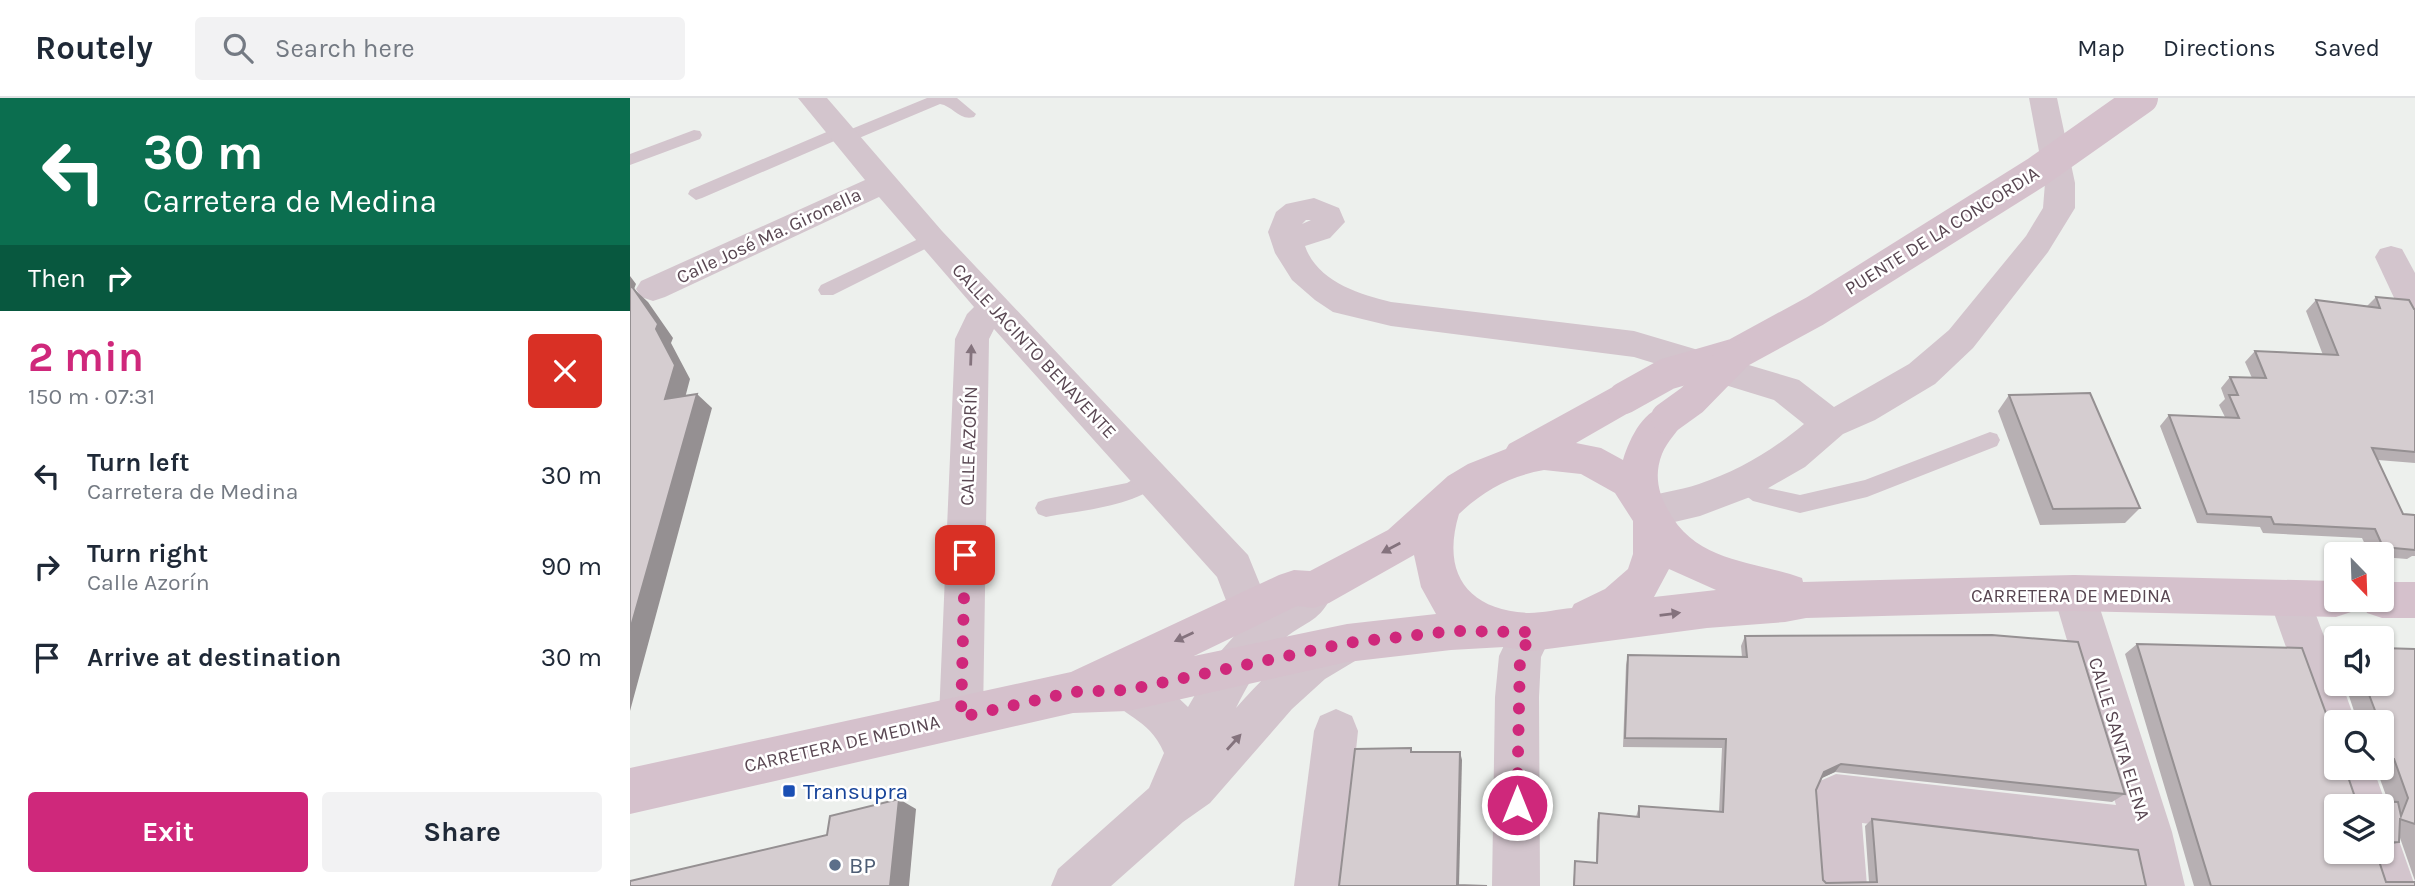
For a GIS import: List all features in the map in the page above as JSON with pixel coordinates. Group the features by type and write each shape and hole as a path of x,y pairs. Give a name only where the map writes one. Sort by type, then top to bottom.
{"main road":[{"name":"PUENTE DE LA CONCORDIA","path":"1736,354 1815,311 1970,216 2142,98"},
{"path":"1073,692 1249,608 1294,589 1314,590 1402,542 1462,486 1667,374 1736,354"},
{"path":"1736,354 1692,400 1667,418 1648,440 1637,480 1662,538 1678,554 1744,583 1781,588 1806,600"},
{"path":"1443,504 1435,524 1432,547 1435,569 1444,590 1460,610 1481,621 1532,630 1598,614 1637,589 1648,576 1655,558 1648,510 1629,482 1588,460 1544,455 1501,466"},
{"name":"CARRETERA DE MEDINA","path":"630,791 1073,692 1128,690 1347,643 1451,631 1532,630 1806,600 2074,593 2324,599"},
{"path":"2394,600 2415,600"}],"street":[{"name":"CALLE JACINTO BENAVENTE","path":"812,98 931,239 1234,567 1249,608"},
{"path":"1648,510 1700,500 1744,483 1791,456 1830,424 1861,410 1932,365 1961,340 2037,244 2059,208 2060,183 2043,98"},
{"name":"Calle José Mª. Gironella","path":"653,289 884,183"},
{"path":"1286,240 1304,272 1345,303 1391,314 1634,344 1786,390 1830,424"},
{"path":"2391,257 2415,308"},
{"name":"CALLE AZORÍN","path":"961,717 972,339 979,323 994,308"},
{"path":"1166,805 1187,753 1235,666 1269,626 1302,606 1314,590"},
{"name":"CALLE SANTA ELENA","path":"2074,593 2148,832 2161,886"},
{"path":"2290,599 2329,710"},
{"path":"1517,886 1517,697 1520,656 1532,630"},
{"path":"1074,886 1166,805 1194,787 1277,694 1310,665 1347,643"},
{"path":"1128,690 1161,707 1173,721 1187,753"},
{"path":"1318,886 1336,731"},
{"path":"1843,886 1836,797 2148,832"},
{"path":"2384,864 2392,886"}],"lane":[{"path":"696,194 938,99 948,99 968,114"},
{"path":"630,160 694,135"},
{"path":"827,290 931,239"},
{"path":"1744,483 1760,495 1800,504 1867,488 1990,440"},
{"path":"1046,508 1132,491 1151,478"}],"building":[{"path":"630,286 658,324 656,329 675,365 665,399 697,394 630,630"},
{"path":"2376,297 2409,300 2415,309 2415,452 2372,448 2403,514 2415,515 2415,550 2394,548 2394,542 2381,542 2375,529 2274,524 2271,517 2207,514 2169,415 2239,418 2229,395 2238,395 2230,377 2266,378 2255,351 2338,355 2316,300 2380,308"},
{"path":"2090,393 2140,508 2053,509 2009,395"},
{"path":"1992,635 2078,642 2125,794 1841,764 1824,772 1816,790 1823,880 1826,883 1877,882 1872,819 2138,850 2146,886 1574,886 1575,861 1597,863 1599,813 1639,817 1639,806 1723,812 1726,739 1625,738 1628,655 1747,657 1745,636"},
{"path":"2137,644 2302,648 2325,710 2324,780 2349,780 2354,794 2324,794 2324,864 2380,864 2386,882 2415,882 2415,886 2211,886"},
{"path":"2394,648 2415,649 2415,824 2400,819 2399,842 2394,842 2394,802 2398,802 2401,816 2408,798 2394,759 2394,710 2375,710 2370,696 2394,696"},
{"path":"1411,748 1411,752 1460,752 1457,885 1487,886 1339,886 1355,749"},
{"name":"BP","path":"899,799 890,886 630,886 630,881 827,835 830,816"}],"place":[{"name":"Transupra","path":"789,791"},
{"name":"BP","path":"835,865"}],"route":[{"path":"965,555 961,717 1073,692 1128,690 1347,643 1451,631 1532,632 1520,656 1517,697 1517,805"}]}
